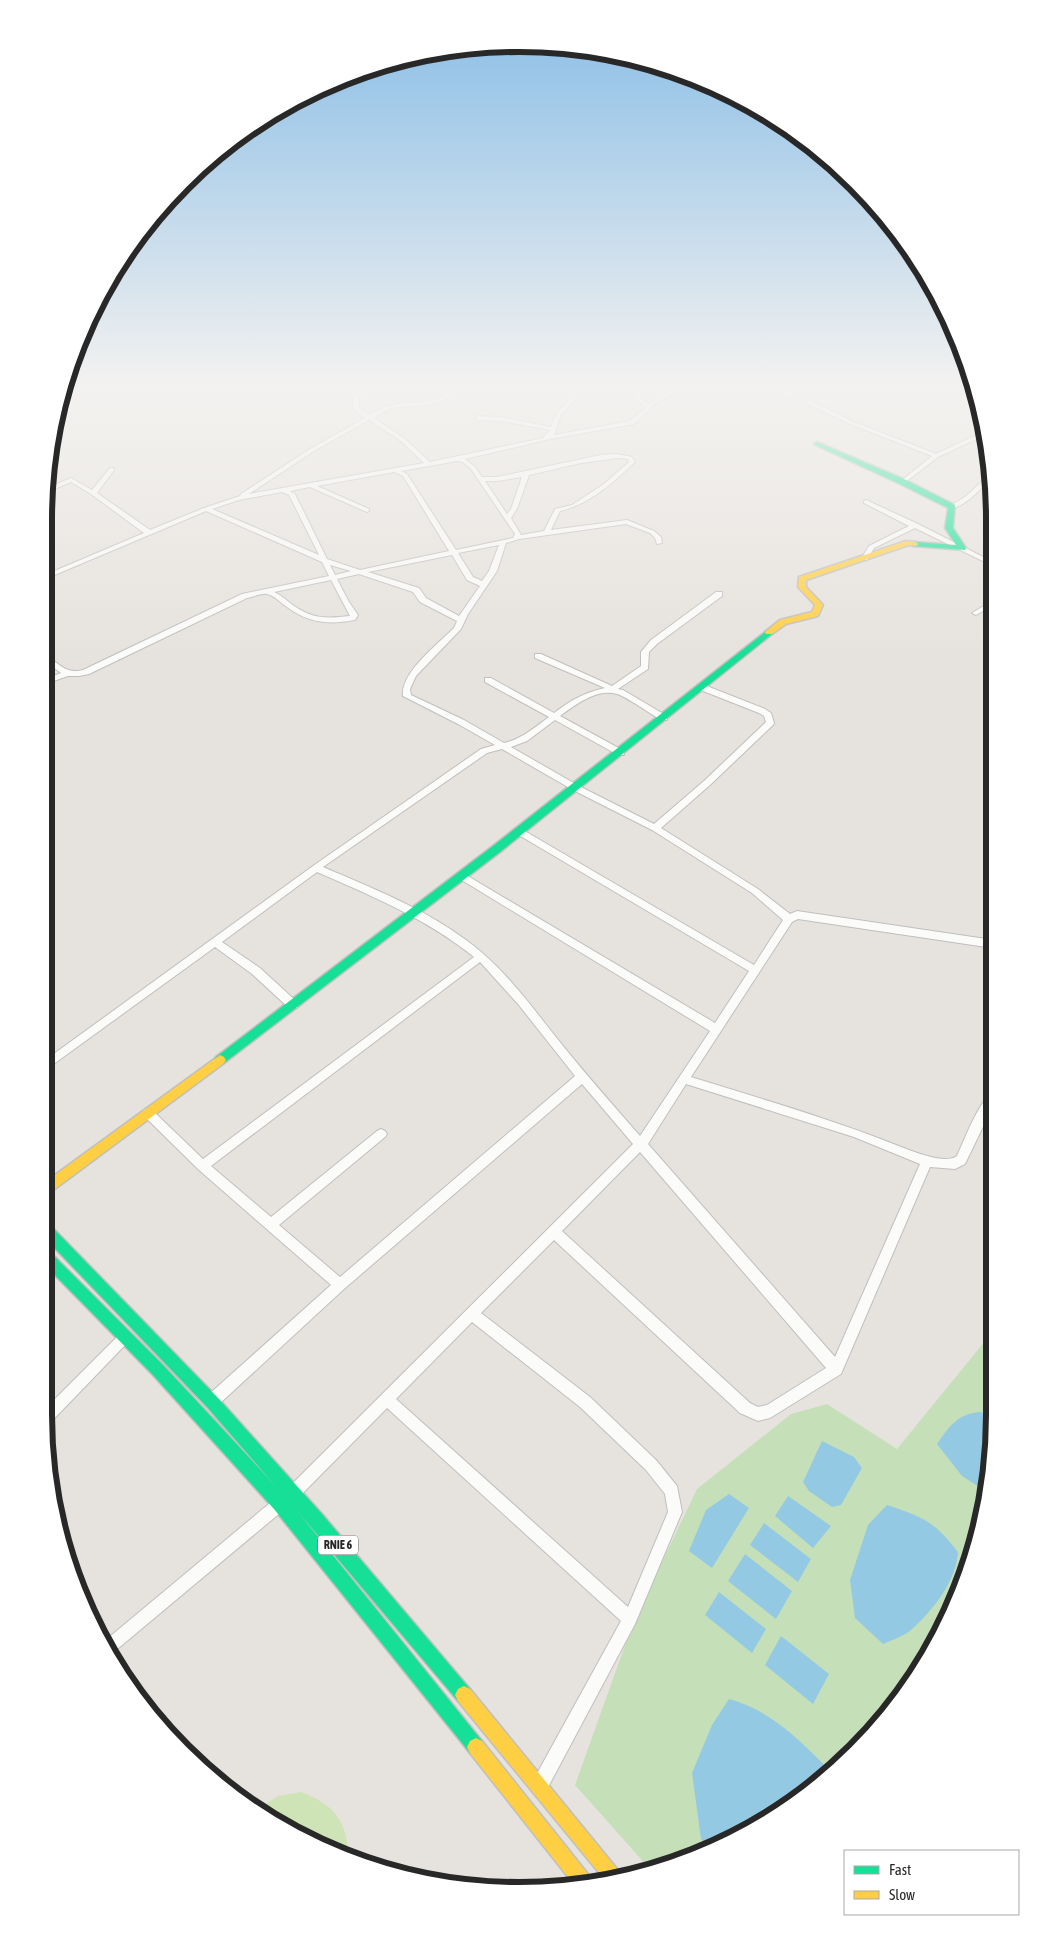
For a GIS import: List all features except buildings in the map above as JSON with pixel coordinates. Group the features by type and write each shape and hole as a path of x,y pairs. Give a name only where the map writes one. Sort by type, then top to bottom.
{"street":[{"path":"93,493 107,475"},
{"path":"238,498 273,475"},
{"path":"52,574 206,509 238,498 363,475"},
{"path":"405,475 470,578 484,585"},
{"path":"477,475 508,519 518,537"},
{"path":"480,479 492,480 519,475"},
{"path":"508,519 514,509 526,475"},
{"path":"547,532 557,510 574,506 606,485 617,475"},
{"path":"888,475 952,507"},
{"path":"903,482 912,475"},
{"path":"53,488 71,480 93,493 149,533"},
{"path":"952,507 967,498 985,481"},
{"path":"309,485 367,510"},
{"path":"267,592 281,598 312,620 319,622 352,618 354,615 345,602 292,494 283,490"},
{"path":"866,502 986,559"},
{"path":"952,507 949,528 962,548"},
{"path":"206,509 326,561 416,590 422,600 461,620"},
{"path":"52,663 66,674 74,676 86,672 236,599 503,542 518,537 627,522 652,532 658,537 659,543"},
{"path":"865,559 870,547 916,525"},
{"path":"503,542 498,561 457,629 412,675 405,693 407,696 461,722 501,747 654,828 755,891 789,919"},
{"path":"52,1185 418,912 621,753 778,625 787,620 810,618 815,614 819,605 802,587 802,579 909,543 962,548"},
{"path":"52,1062 316,868 476,755 490,748 511,746 523,740 570,705 613,689 645,666 645,652 654,642 719,594"},
{"path":"976,614 986,607"},
{"path":"538,656 613,689 664,718"},
{"path":"52,679 66,674"},
{"path":"488,680 621,753"},
{"path":"654,828 770,723 768,715 762,711 701,686"},
{"path":"520,832 755,970"},
{"path":"316,868 418,912 480,957 536,1017 582,1077 642,1143 836,1369"},
{"path":"463,877 716,1029"},
{"path":"112,1644 292,1492 642,1143 789,919 797,915 986,943"},
{"path":"214,942 256,971 292,1006"},
{"path":"203,1166 480,957"},
{"path":"212,1401 340,1285 582,1077"},
{"path":"684,1079 856,1132 927,1162 955,1164 962,1160 986,1108"},
{"path":"148,1113 203,1166 340,1285"},
{"path":"270,1225 381,1134"},
{"path":"554,1232 745,1408 758,1414 770,1411 836,1369 927,1162"},
{"name":"RNIE 6","path":"52,1236 136,1320 212,1401 292,1492 540,1786 611,1874"},
{"name":"RNIE 6","path":"52,1262 125,1337 280,1503 581,1879"},
{"path":"52,1270 56,1266"},
{"path":"472,1314 585,1402 651,1465 672,1491 675,1512 630,1619 540,1786"},
{"path":"52,1411 125,1337"},
{"path":"386,1399 630,1619"}],"green space":[{"path":"986,1340 986,1446 978,1507 962,1566 951,1594 924,1649 908,1675 890,1700 850,1746 804,1786 753,1820 726,1834 670,1858 646,1865 575,1785 634,1620 697,1489 791,1414 827,1404 897,1449"},
{"path":"301,1792 312,1796 329,1807 341,1822 348,1850 313,1834 263,1806 278,1796"}],"water":[{"path":"981,1412 986,1415 986,1446 981,1488 962,1476 937,1444 955,1422 973,1413"},
{"path":"822,1441 854,1457 862,1468 841,1505 832,1507 809,1491 803,1482"},
{"path":"729,1494 749,1508 712,1568 689,1551 706,1510"},
{"path":"788,1496 831,1526 813,1548 775,1516"},
{"path":"887,1505 927,1521 942,1533 958,1552 953,1574 948,1585 927,1614 911,1630 883,1644 855,1618 850,1580 868,1525"},
{"path":"764,1523 811,1559 798,1582 750,1545"},
{"path":"745,1554 792,1591 776,1619 728,1581"},
{"path":"719,1592 766,1629 752,1653 705,1615"},
{"path":"781,1636 829,1674 813,1704 765,1665"},
{"path":"729,1699 744,1704 758,1710 784,1728 826,1767 779,1804 753,1820 706,1844 701,1839 692,1773 712,1725"}],"traffic: fast":[{"path":"888,475 952,507 949,528 962,548 915,544"},
{"path":"220,1060 497,849 769,632"},
{"path":"52,1236 213,1403 316,1520 464,1695"},
{"path":"52,1263 158,1370 280,1503 476,1747"}],"traffic: slow":[{"path":"769,632 783,622 815,614 819,605 802,587 802,579 909,543 915,544"},
{"path":"52,1185 220,1060"},
{"path":"464,1695 611,1874"},
{"path":"476,1747 581,1879"}]}
